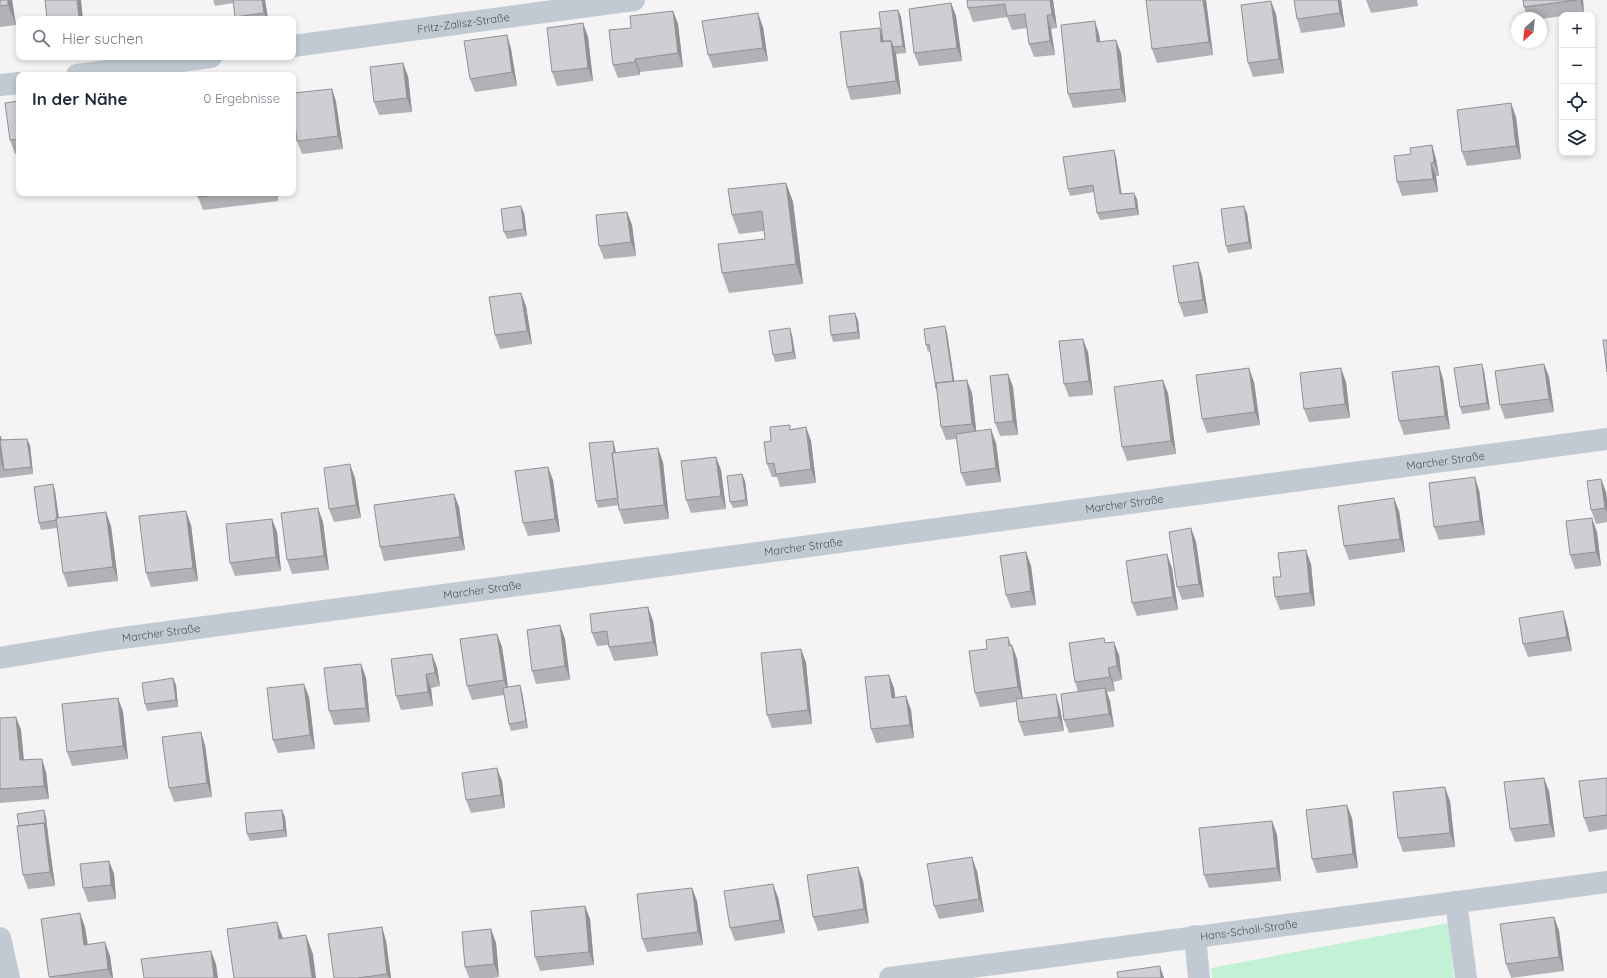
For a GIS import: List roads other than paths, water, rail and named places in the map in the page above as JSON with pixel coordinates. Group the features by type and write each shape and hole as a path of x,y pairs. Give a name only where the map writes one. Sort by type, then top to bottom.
{"street":[{"name":"Fritz-Zalisz-Straße","path":"296,46 634,0"},
{"path":"99,72 189,60"},
{"path":"0,85 16,83"},
{"name":"Marcher Straße","path":"0,658 108,640 1607,439"},
{"name":"Hans-Scholl-Straße","path":"890,978 1607,882"},
{"path":"1456,902 1466,978"},
{"path":"1195,936 1199,978"},
{"path":"0,938 9,978"}]}
